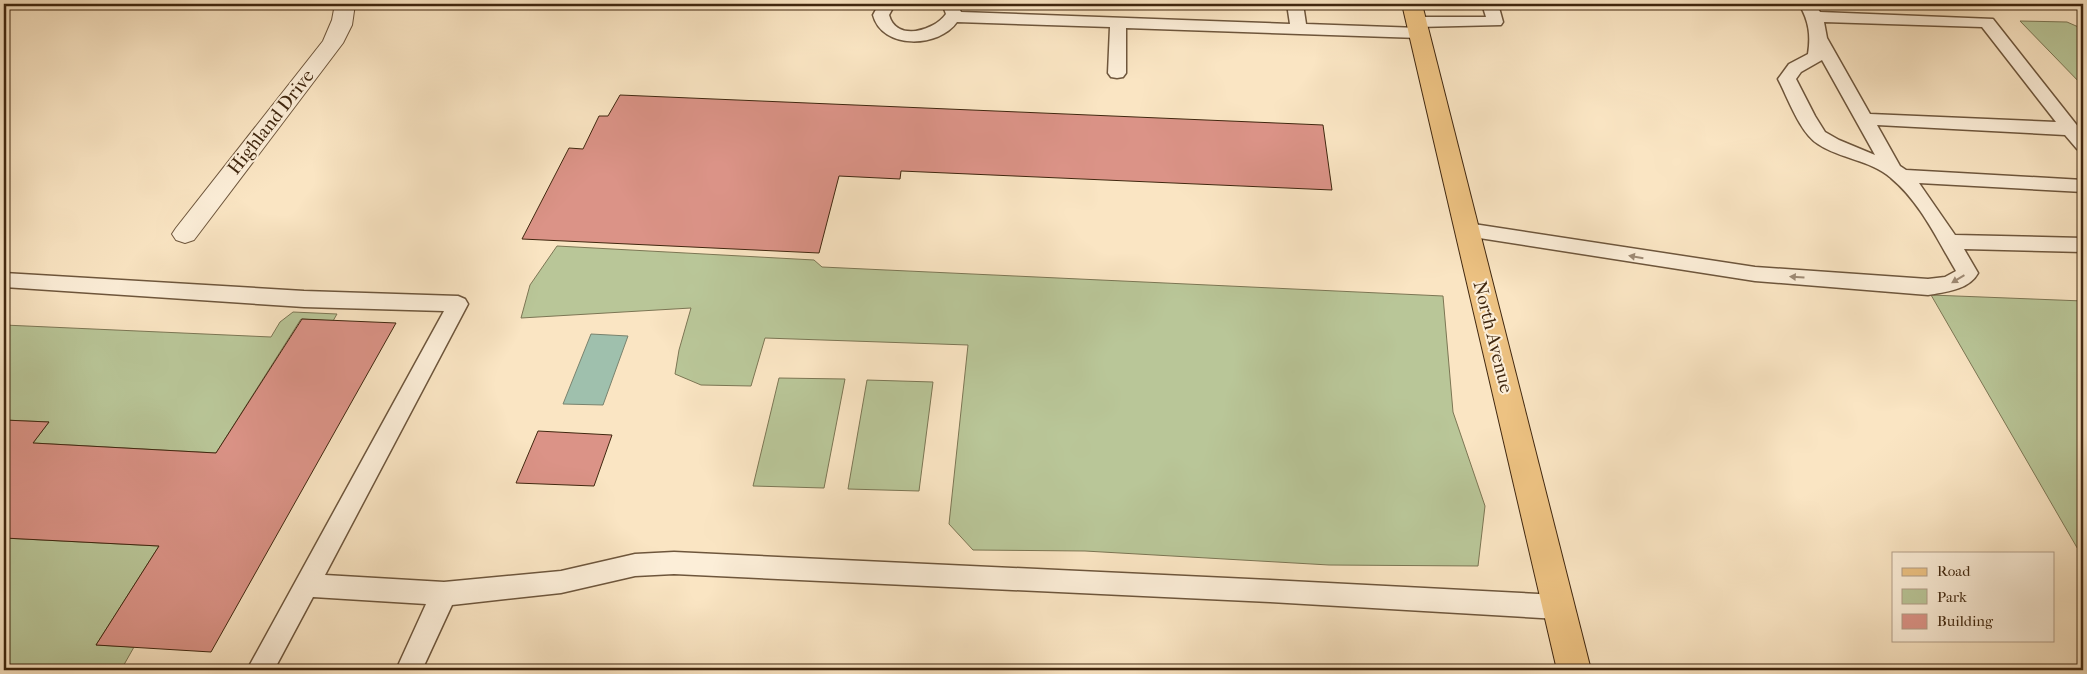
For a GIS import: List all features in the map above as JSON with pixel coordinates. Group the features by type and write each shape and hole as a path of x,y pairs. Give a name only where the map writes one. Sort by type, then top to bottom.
{"main road":[{"name":"North Avenue","path":"1416,20 1574,670"}],"street":[{"name":"Highland Drive","path":"185,234 332,44 345,16 345,4"}],"lane":[{"path":"887,4 881,11 880,18 883,25 890,31 900,35 919,36 936,32 945,27 951,10 1118,23 1299,29 1416,20 1495,22 1490,4"},
{"path":"1294,4 1299,29"},
{"path":"1961,4 1974,22"},
{"path":"1897,174 1819,40 1812,10 1987,22 2083,145"},
{"path":"1117,73 1118,23"},
{"path":"1467,230 1755,274 1928,287 1949,284 1968,273 1913,188 1897,174 1871,158 1837,146 1819,137 1787,79 1795,68 1816,57 1819,40"},
{"path":"1864,119 2071,129"},
{"path":"1897,174 2083,186"},
{"path":"1948,242 2083,246"},
{"path":"4,280 304,299 458,304 260,670"},
{"path":"306,584 444,594 561,582 635,565 674,563 1270,591 1558,607"},
{"path":"409,670 444,594"}],"green space":[{"path":"2020,21 2067,22 2083,29 2083,86"},
{"path":"557,246 814,260 822,267 1443,296 1453,412 1485,506 1478,566 1329,565 1085,551 973,550 949,524 968,345 765,338 751,386 701,385 675,374 679,350 691,308 521,318 530,285"},
{"path":"1931,295 2083,301 2083,558"},
{"path":"293,312 337,314 333,321 301,319 216,453 33,443 49,422 4,420 4,325 271,337 280,322"},
{"path":"779,378 845,379 824,488 753,486"},
{"path":"867,380 933,382 919,491 848,489"},
{"path":"4,538 159,546 96,645 134,647 121,670 4,670"}],"shaded area":[{"path":"591,334 628,336 603,405 563,404"}],"building":[{"path":"620,95 1323,125 1332,190 901,171 900,179 839,176 819,253 522,239 569,148 583,149 599,116 608,116"},
{"path":"302,319 396,323 211,652 96,645 159,546 4,538 4,420 49,422 33,443 216,453"},
{"path":"538,431 612,435 594,486 516,483"}]}
